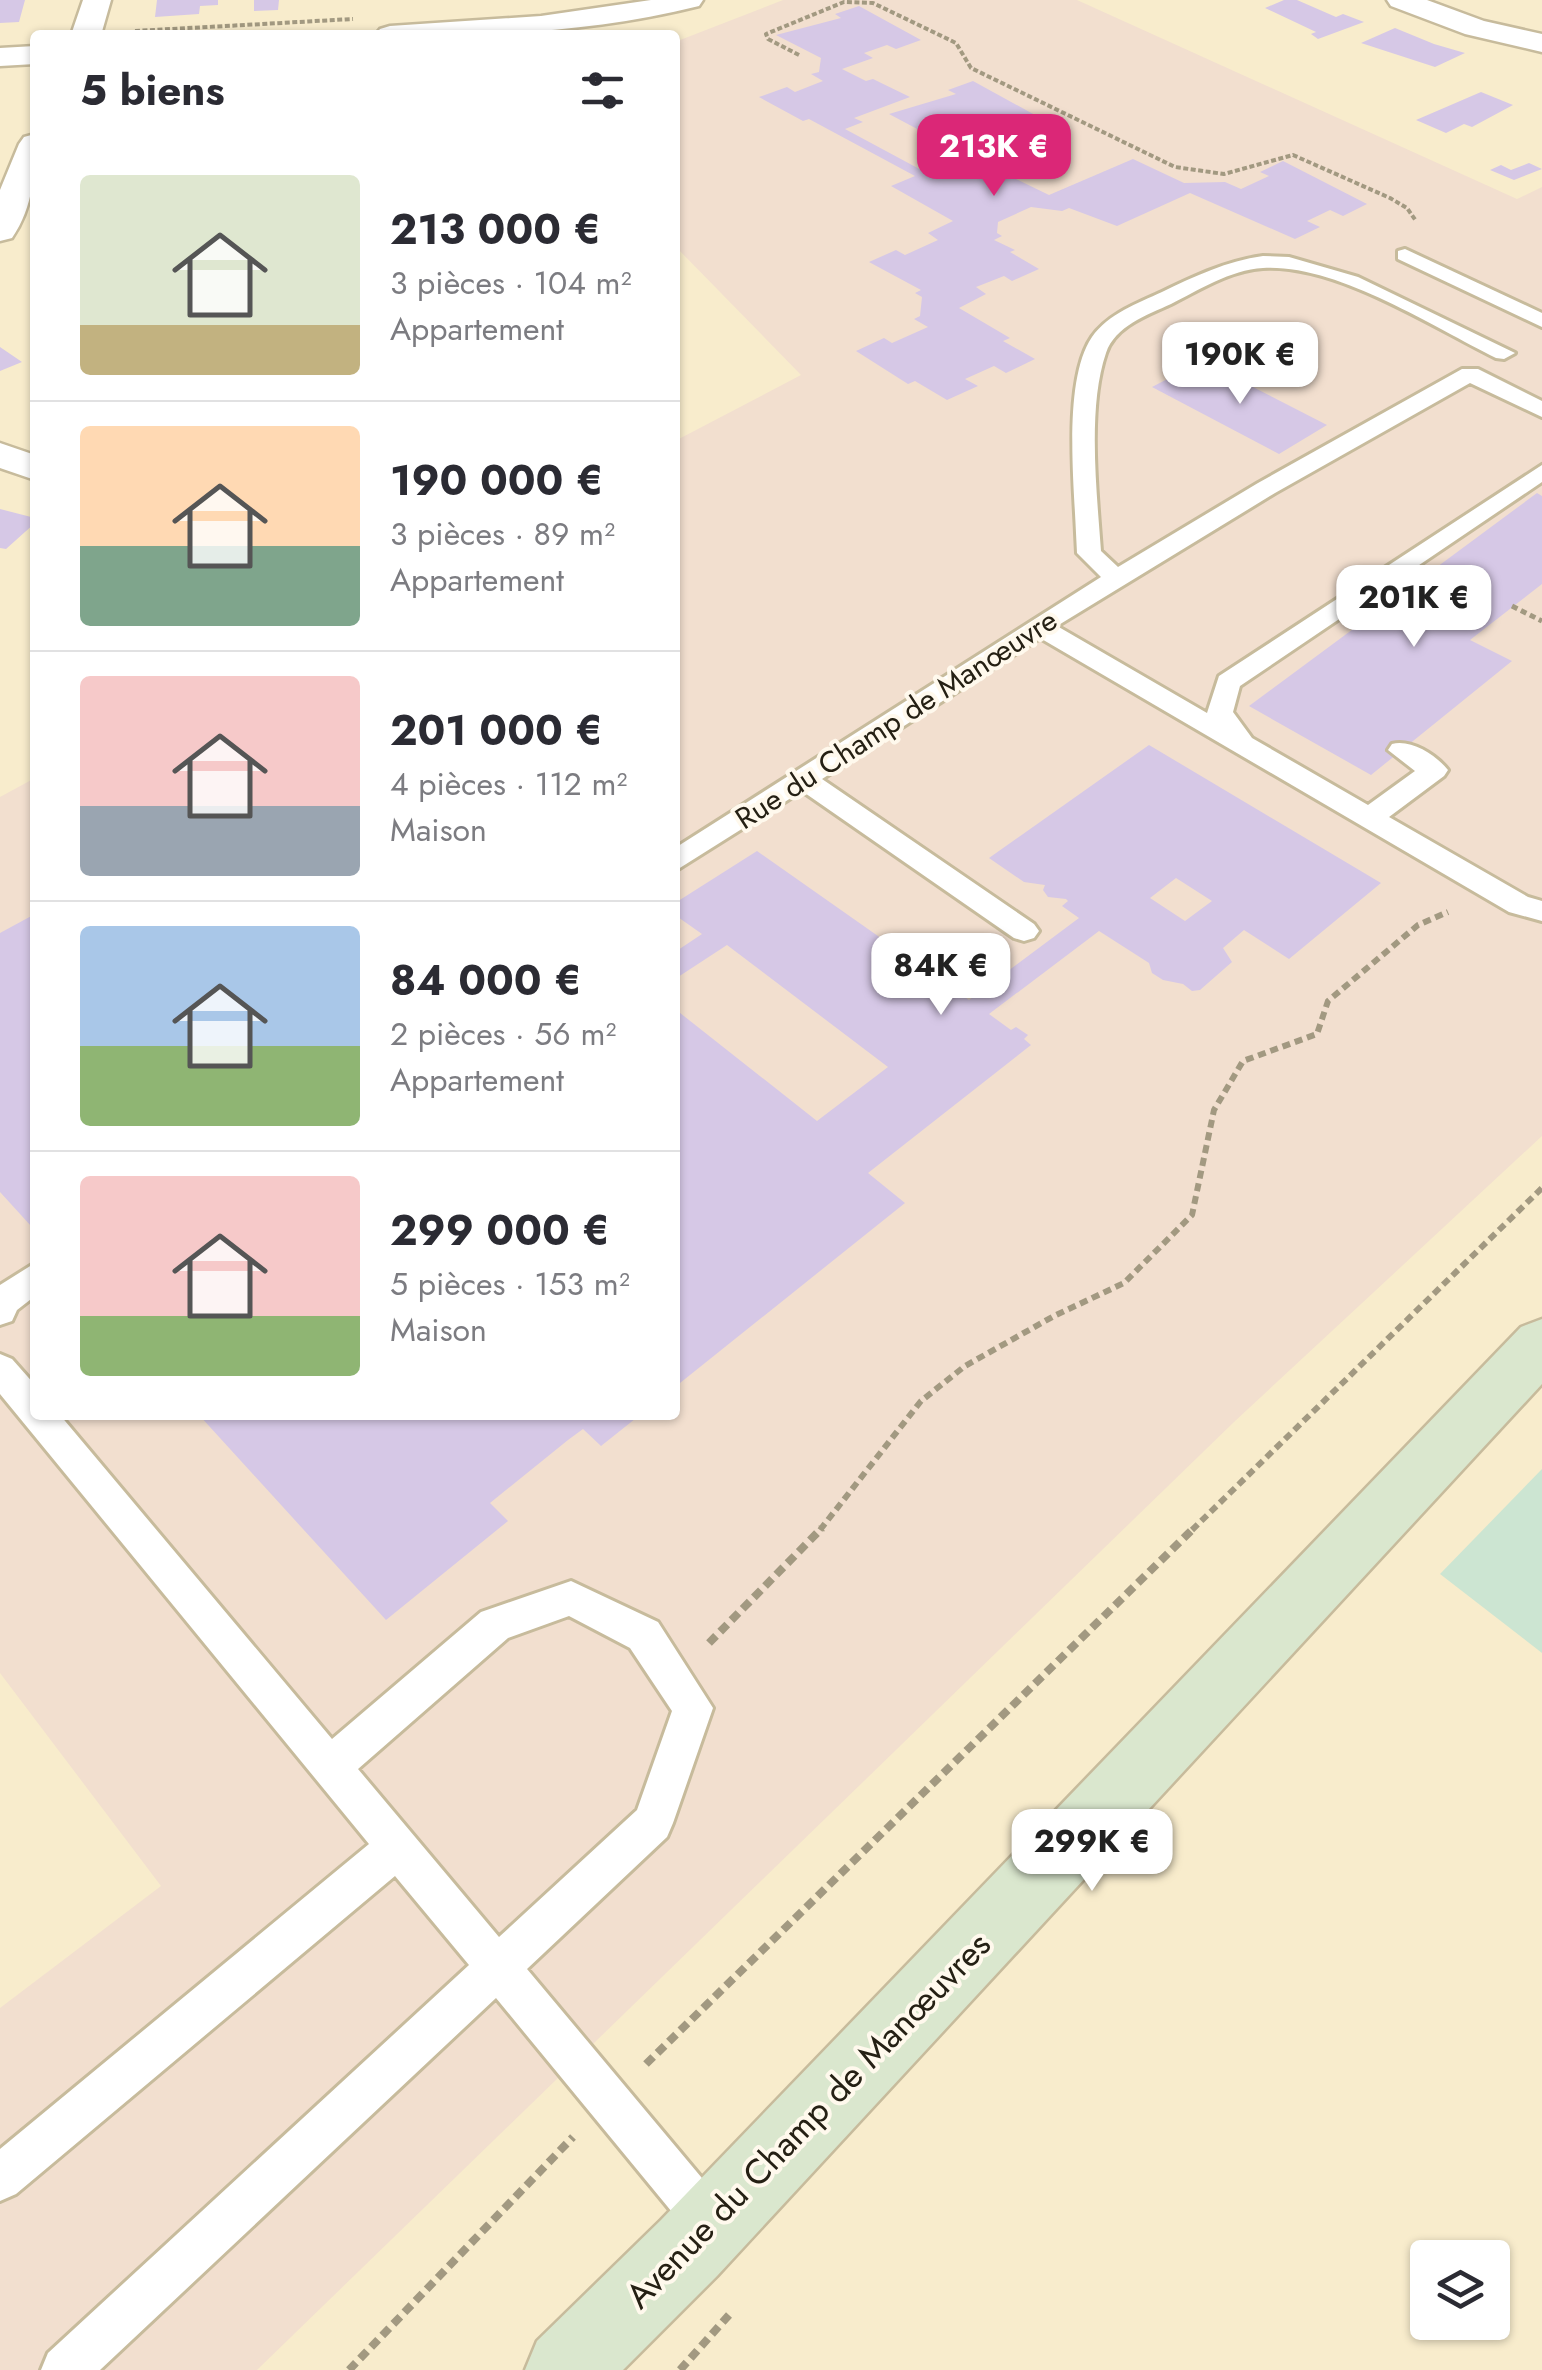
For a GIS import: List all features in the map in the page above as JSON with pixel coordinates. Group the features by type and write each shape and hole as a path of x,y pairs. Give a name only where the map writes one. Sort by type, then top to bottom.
{"street":[{"path":"89,30 97,0"},
{"path":"528,0 541,27"},
{"path":"484,30 635,14 689,0"},
{"path":"1402,0 1474,28 1542,43"},
{"path":"0,57 30,55"},
{"path":"0,231 24,200 30,169"},
{"path":"0,455 30,466"},
{"name":"Avenue du Champ de Manœuvres","path":"566,2370 712,2224 1542,1344"}],"lane":[{"path":"1405,255 1542,321"},
{"path":"1117,579 1089,553 1086,516 1088,374 1098,344 1112,328 1216,274 1268,261 1339,277 1504,354"},
{"name":"Rue du Champ de Manœuvre","path":"680,858 1040,627 1330,448 1542,332"},
{"path":"1470,374 1542,410"},
{"path":"1244,746 1220,713 1228,682 1542,472"},
{"path":"1040,627 1519,906 1542,911"},
{"path":"1369,818 1434,770 1401,750"},
{"path":"803,778 1024,931"},
{"path":"1,1306 30,1281"},
{"path":"0,1369 30,1405"},
{"path":"43,1420 712,2224"},
{"path":"65,2370 653,1823 693,1708 644,1635 571,1598 495,1625 330,1766"},
{"path":"0,2178 398,1847"}],"path":[{"path":"799,56 768,39 766,34 844,2 873,3 956,42 970,68 1175,167 1224,174 1293,155 1390,198 1407,208 1416,220 1416,232 1405,255"},
{"path":"160,30 358,19"},
{"path":"1512,606 1542,621"},
{"path":"672,1678 807,1546 921,1401 965,1366 1054,1316 1124,1283 1192,1215 1214,1110 1243,1061 1316,1034 1328,1000 1418,925"},
{"path":"349,2370 608,2101 1542,1188"}],"shaded area":[{"path":"783,0 1077,0 1517,199 1542,187 1542,1136 1234,1422 257,2370 0,2370 0,2008 161,1886 0,1673 0,797 30,781 30,1420 680,1420 680,438 801,375 680,251 680,40"}],"green space":[{"path":"1542,1469 1542,1653 1440,1574"}],"building":[{"path":"0,0 25,0 19,22 0,23"},
{"path":"157,0 218,0 218,5 200,6 199,14 155,17"},
{"path":"254,0 279,0 278,10 254,11"},
{"path":"1284,0 1297,0 1336,17 1343,14 1364,22 1318,39 1311,34 1316,32 1265,8"},
{"path":"859,6 921,40 896,49 887,45 864,53 873,58 842,69 910,97 854,118 863,122 845,129 925,172 943,164 929,157 931,143 938,140 889,114 956,94 948,90 973,81 1044,120 1018,130 1007,125 985,134 996,139 970,149 1049,195 1133,159 1184,183 1225,182 1241,189 1269,176 1260,172 1283,161 1367,204 1343,216 1330,210 1307,221 1320,227 1295,239 1190,193 1117,226 1069,208 1062,211 1031,207 998,222 997,233 1002,236 994,240 1039,269 1012,281 1004,276 976,287 986,294 959,308 1010,338 1003,341 1035,359 1006,373 994,366 965,379 978,386 947,400 915,381 908,384 856,351 884,338 892,343 928,327 914,319 920,316 922,297 915,293 921,290 869,262 896,250 905,255 938,240 928,233 953,221 891,186 915,176 759,97 787,87 795,92 823,81 811,74 819,72 821,58 776,35 841,18 835,14"},
{"path":"1395,28 1465,53 1435,67 1361,43"},
{"path":"1481,92 1513,105 1472,127 1464,124 1446,133 1416,120"},
{"path":"1529,163 1542,169 1514,180 1490,170 1501,165 1511,170"},
{"path":"0,347 22,362 0,371"},
{"path":"1202,361 1327,425 1279,454 1152,387"},
{"path":"1537,493 1542,496 1542,584 1470,640 1512,661 1371,775 1249,706"},
{"path":"0,509 30,517 30,527 6,549 0,548"},
{"path":"1149,745 1381,883 1289,959 1244,930 1223,948 1232,962 1200,990 1192,991 1183,984 1163,980 1152,973 1149,963 1099,931 989,1014 1011,1030 1016,1027 1028,1035 1024,1039 1031,1045 868,1173 905,1203 680,1383 680,1013 817,1121 888,1067 727,945 680,976 680,949 702,934 680,919 680,900 757,851 969,1000 1079,918 1062,906 1066,899 1048,897 1043,890 1045,885 1024,882 989,858","holes":["1176,878 1212,901 1185,921 1150,898"]},
{"path":"30,917 30,1225 0,1192 0,933"},
{"path":"204,1420 634,1420 601,1446 583,1429 568,1440 490,1503 508,1521 386,1620"}]}
